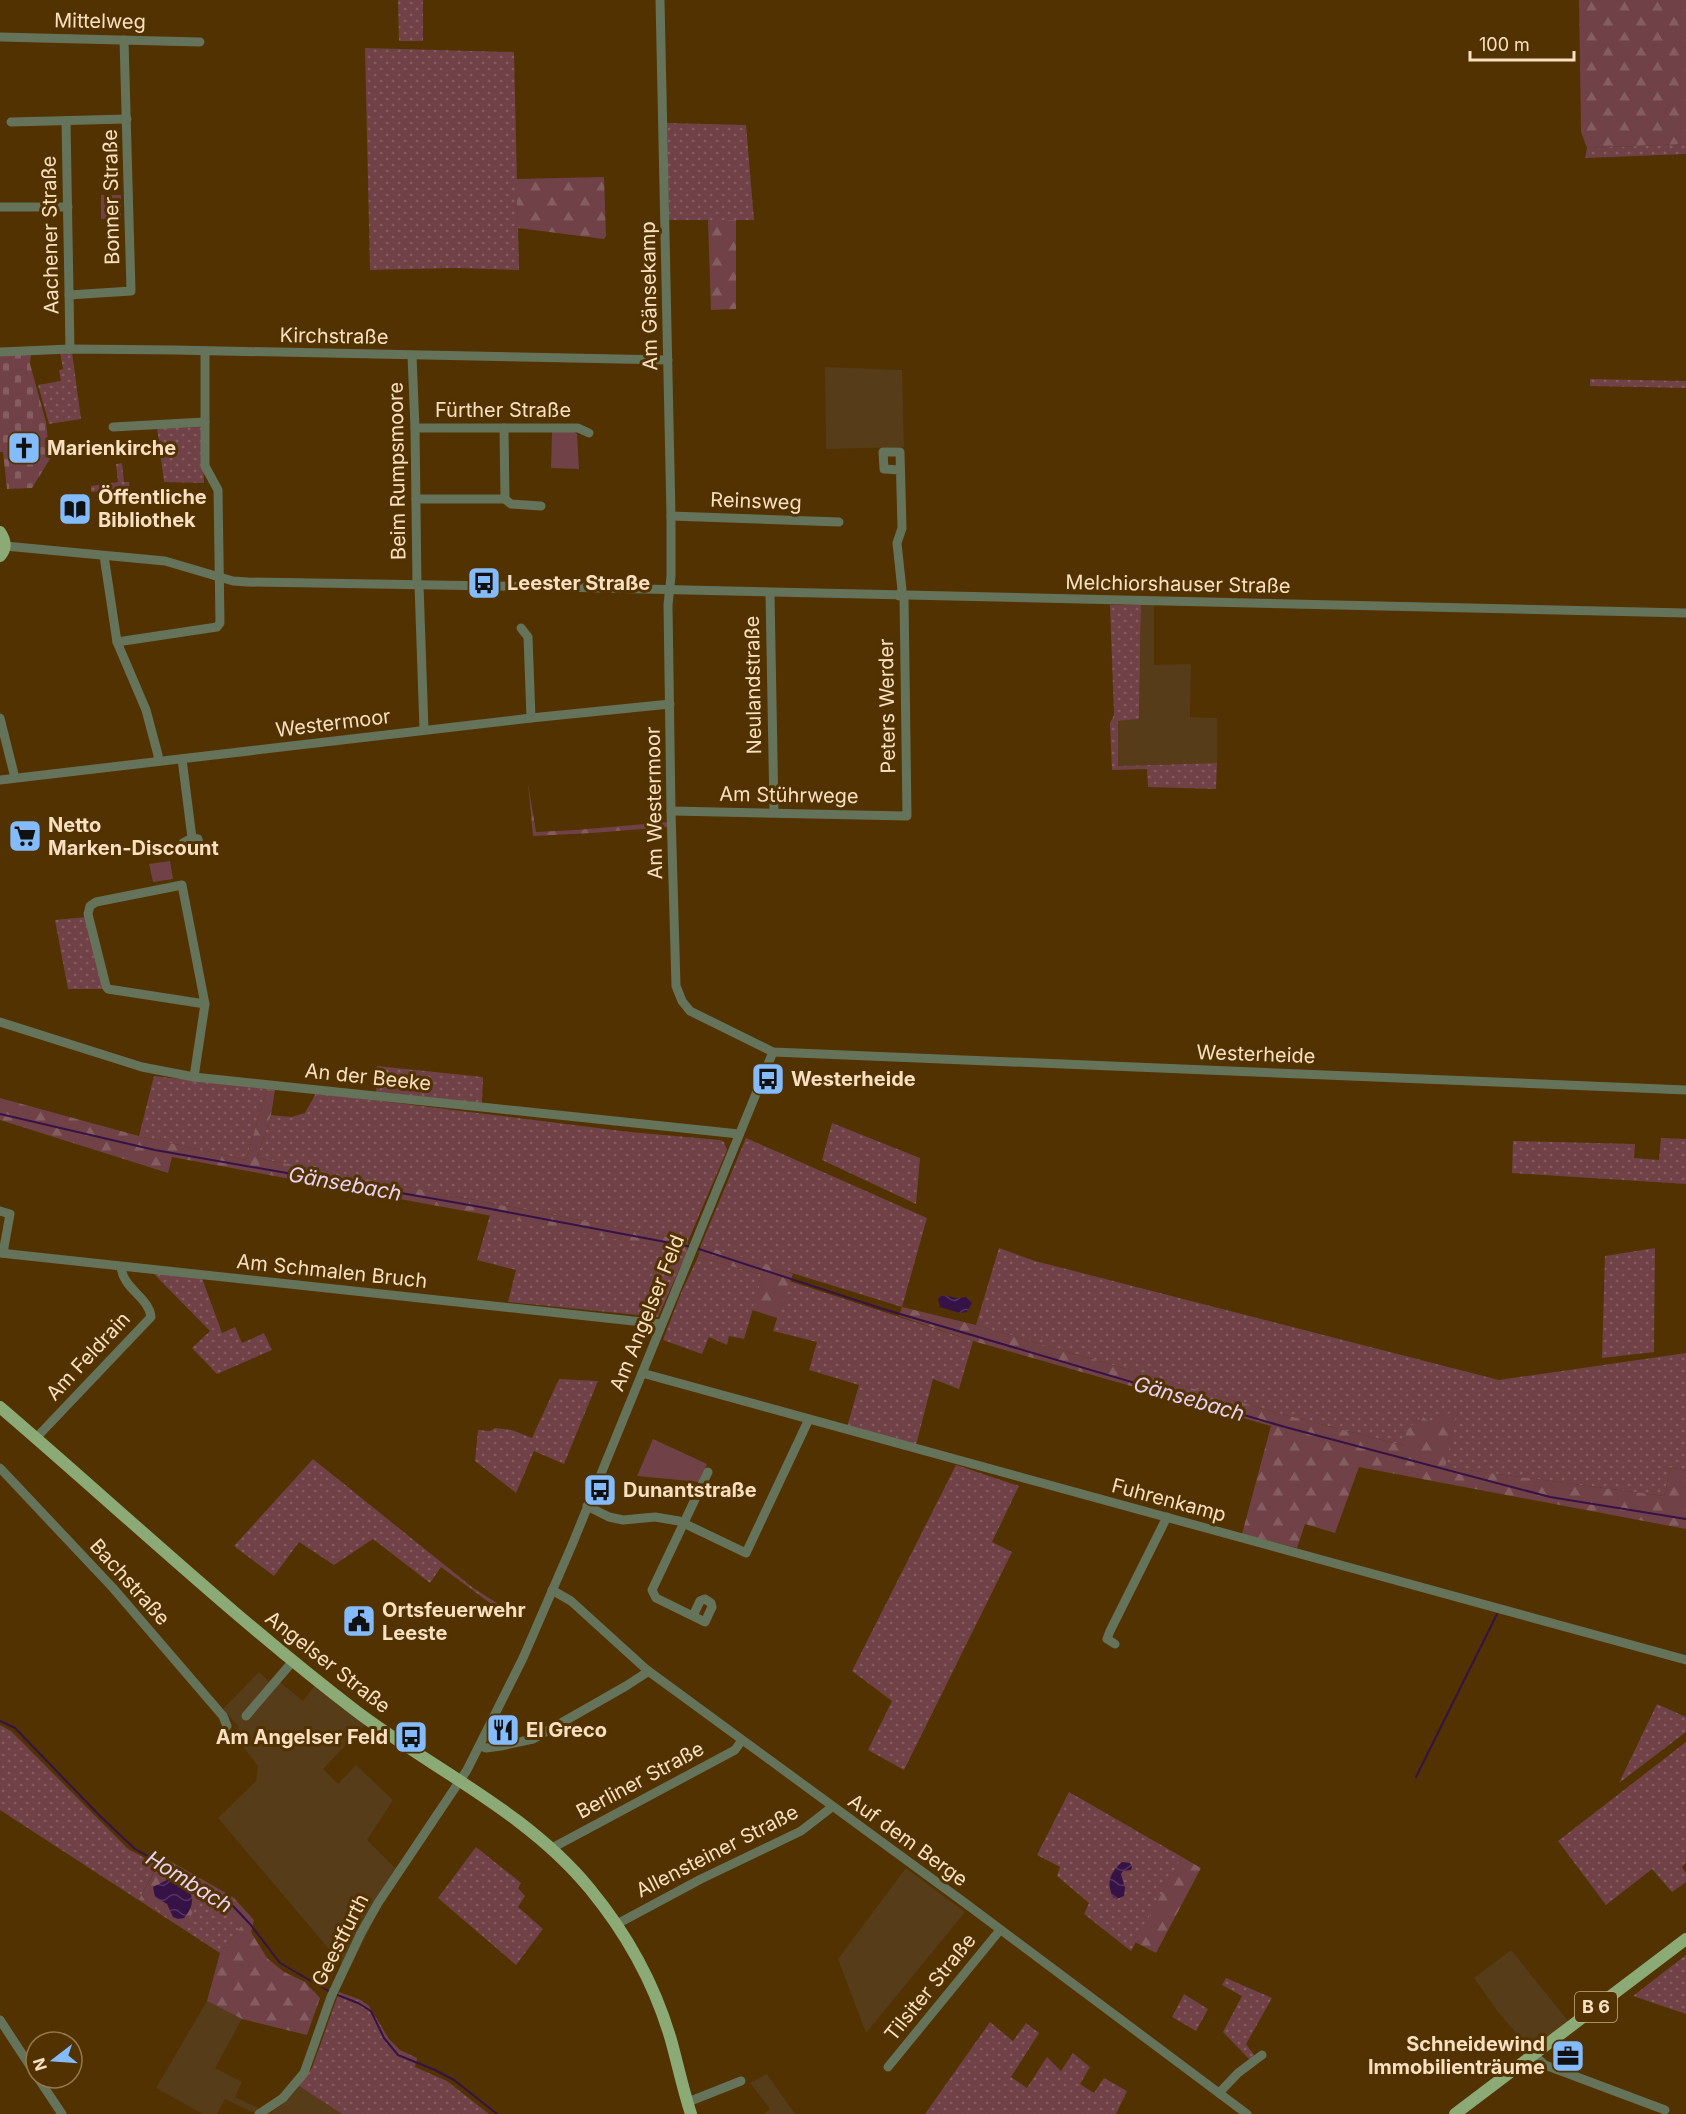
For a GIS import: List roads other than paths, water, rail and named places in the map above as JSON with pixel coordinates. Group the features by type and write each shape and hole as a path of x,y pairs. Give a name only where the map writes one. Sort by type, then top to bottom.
{"main road":[{"path":"0,532 5,540 3,551"},
{"name":"Angelser Straße","path":"0,1407 293,1662 359,1713 519,1822 552,1848 590,1888 617,1924 636,1955 653,1990 670,2039 689,2108"},
{"name":"B 6","path":"1455,2114 1686,1940"}],"street":[{"name":"Am Gänsekamp","path":"660,0 671,516 669,590"},
{"name":"Mittelweg","path":"0,37 200,42"},
{"name":"Bonner Straße","path":"69,295 131,291 124,40"},
{"path":"11,123 127,119"},
{"name":"Aachener Straße","path":"66,121 70,349"},
{"path":"0,207 68,207"},
{"name":"Kirchstraße","path":"0,352 70,349 668,360"},
{"path":"117,642 217,627 220,623 218,490 205,468 205,351"},
{"name":"Beim Rumpsmoore","path":"412,356 424,730"},
{"path":"113,427 205,422"},
{"name":"Fürther Straße","path":"415,428 578,428 589,433"},
{"path":"504,428 506,499"},
{"name":"Peters Werder","path":"900,470 903,528 897,543 902,590 907,816"},
{"path":"416,499 506,499 512,504 541,506"},
{"name":"Reinsweg","path":"671,516 839,522"},
{"path":"3,551 165,561 219,577 248,582 669,590"},
{"path":"104,556 117,642 146,710 158,761"},
{"name":"Melchiorshauser Straße","path":"669,590 1686,613"},
{"name":"Am Westermoor","path":"669,590 671,811 676,986 682,1001 690,1011"},
{"name":"Neulandstraße","path":"770,593 774,812"},
{"path":"521,628 528,637 531,717"},
{"name":"Westermoor","path":"0,780 531,717 670,704"},
{"path":"0,718 15,778"},
{"path":"182,759 192,838"},
{"name":"Am Stührwege","path":"671,811 907,816"},
{"path":"194,1077 205,1004 182,885 96,902 90,906 88,914 108,989 205,1004"},
{"name":"Westerheide","path":"690,1011 773,1052 1686,1090"},
{"name":"An der Beeke","path":"0,1022 142,1067 194,1077 739,1134"},
{"name":"Am Angelser Feld","path":"459,1781 480,1746 538,1626 773,1052"},
{"path":"0,1211 10,1214 1,1253"},
{"name":"Am Schmalen Bruch","path":"1,1253 661,1324"},
{"name":"Am Feldrain","path":"36,1438 150,1317 150,1310 127,1284 121,1267"},
{"name":"Fuhrenkamp","path":"642,1373 1686,1660"},
{"path":"587,1506 609,1517 623,1520 655,1517 679,1521 746,1553 809,1419"},
{"name":"Bachstraße","path":"0,1468 113,1588 223,1716 227,1726"},
{"path":"693,1616 656,1598 652,1590 708,1473"},
{"path":"1115,1644 1107,1640 1110,1631 1167,1517"},
{"name":"Auf dem Berge","path":"552,1590 571,1601 646,1670 1247,2114"},
{"path":"246,1716 293,1662"},
{"path":"480,1746 486,1748 501,1746 533,1738 626,1686 646,1673 646,1670"},
{"name":"Berliner Straße","path":"552,1848 735,1750 742,1740"},
{"name":"Geestfurth","path":"259,2114 283,2098 304,2073 332,1994 361,1933 378,1903 459,1781"},
{"name":"Allensteiner Straße","path":"617,1924 701,1879 801,1831 832,1807"},
{"name":"Tilsiter Straße","path":"888,2067 1000,1930"},
{"path":"0,2020 24,2056"},
{"path":"1219,2093 1238,2073 1262,2055"},
{"path":"1534,2055 1545,2065 1665,2109"},
{"path":"689,2108 741,2081"},
{"path":"46,2090 62,2114"}],"water":[{"path":"942,1295 966,1297 972,1303 967,1312 960,1313 940,1307 938,1299"},
{"path":"1122,1862 1130,1863 1132,1867 1131,1870 1123,1871 1121,1874 1125,1888 1124,1896 1117,1899 1111,1892 1110,1878"},
{"path":"167,1880 187,1888 190,1893 192,1904 184,1918 173,1917 167,1904 155,1897 153,1887"}],"waterway":[{"name":"Gänsebach","path":"0,1114 155,1150 692,1247"},
{"name":"Gänsebach","path":"699,1249 883,1309 1285,1427 1550,1497 1686,1519"},
{"path":"1416,1777 1497,1614"},
{"name":"Hombach","path":"0,1721 15,1728 135,1849 232,1905 280,1963 330,1992"},
{"name":"Hombach","path":"335,1994 371,2011 384,2038 398,2055 454,2080 497,2114"}],"place":[{"name":"Marienkirche","path":"24,448"},
{"name":"Öffentliche Bibliothek","path":"75,509"},
{"name":"Leester Straße","path":"484,583"},
{"name":"Netto Marken-Discount","path":"25,836"},
{"name":"Westerheide","path":"768,1079"},
{"name":"Dunantstraße","path":"600,1490"},
{"name":"Ortsfeuerwehr Leeste","path":"359,1621"},
{"name":"El Greco","path":"503,1730"},
{"name":"Am Angelser Feld","path":"411,1737"},
{"name":"Schneidewind Immobilienträume","path":"1568,2056"}]}
